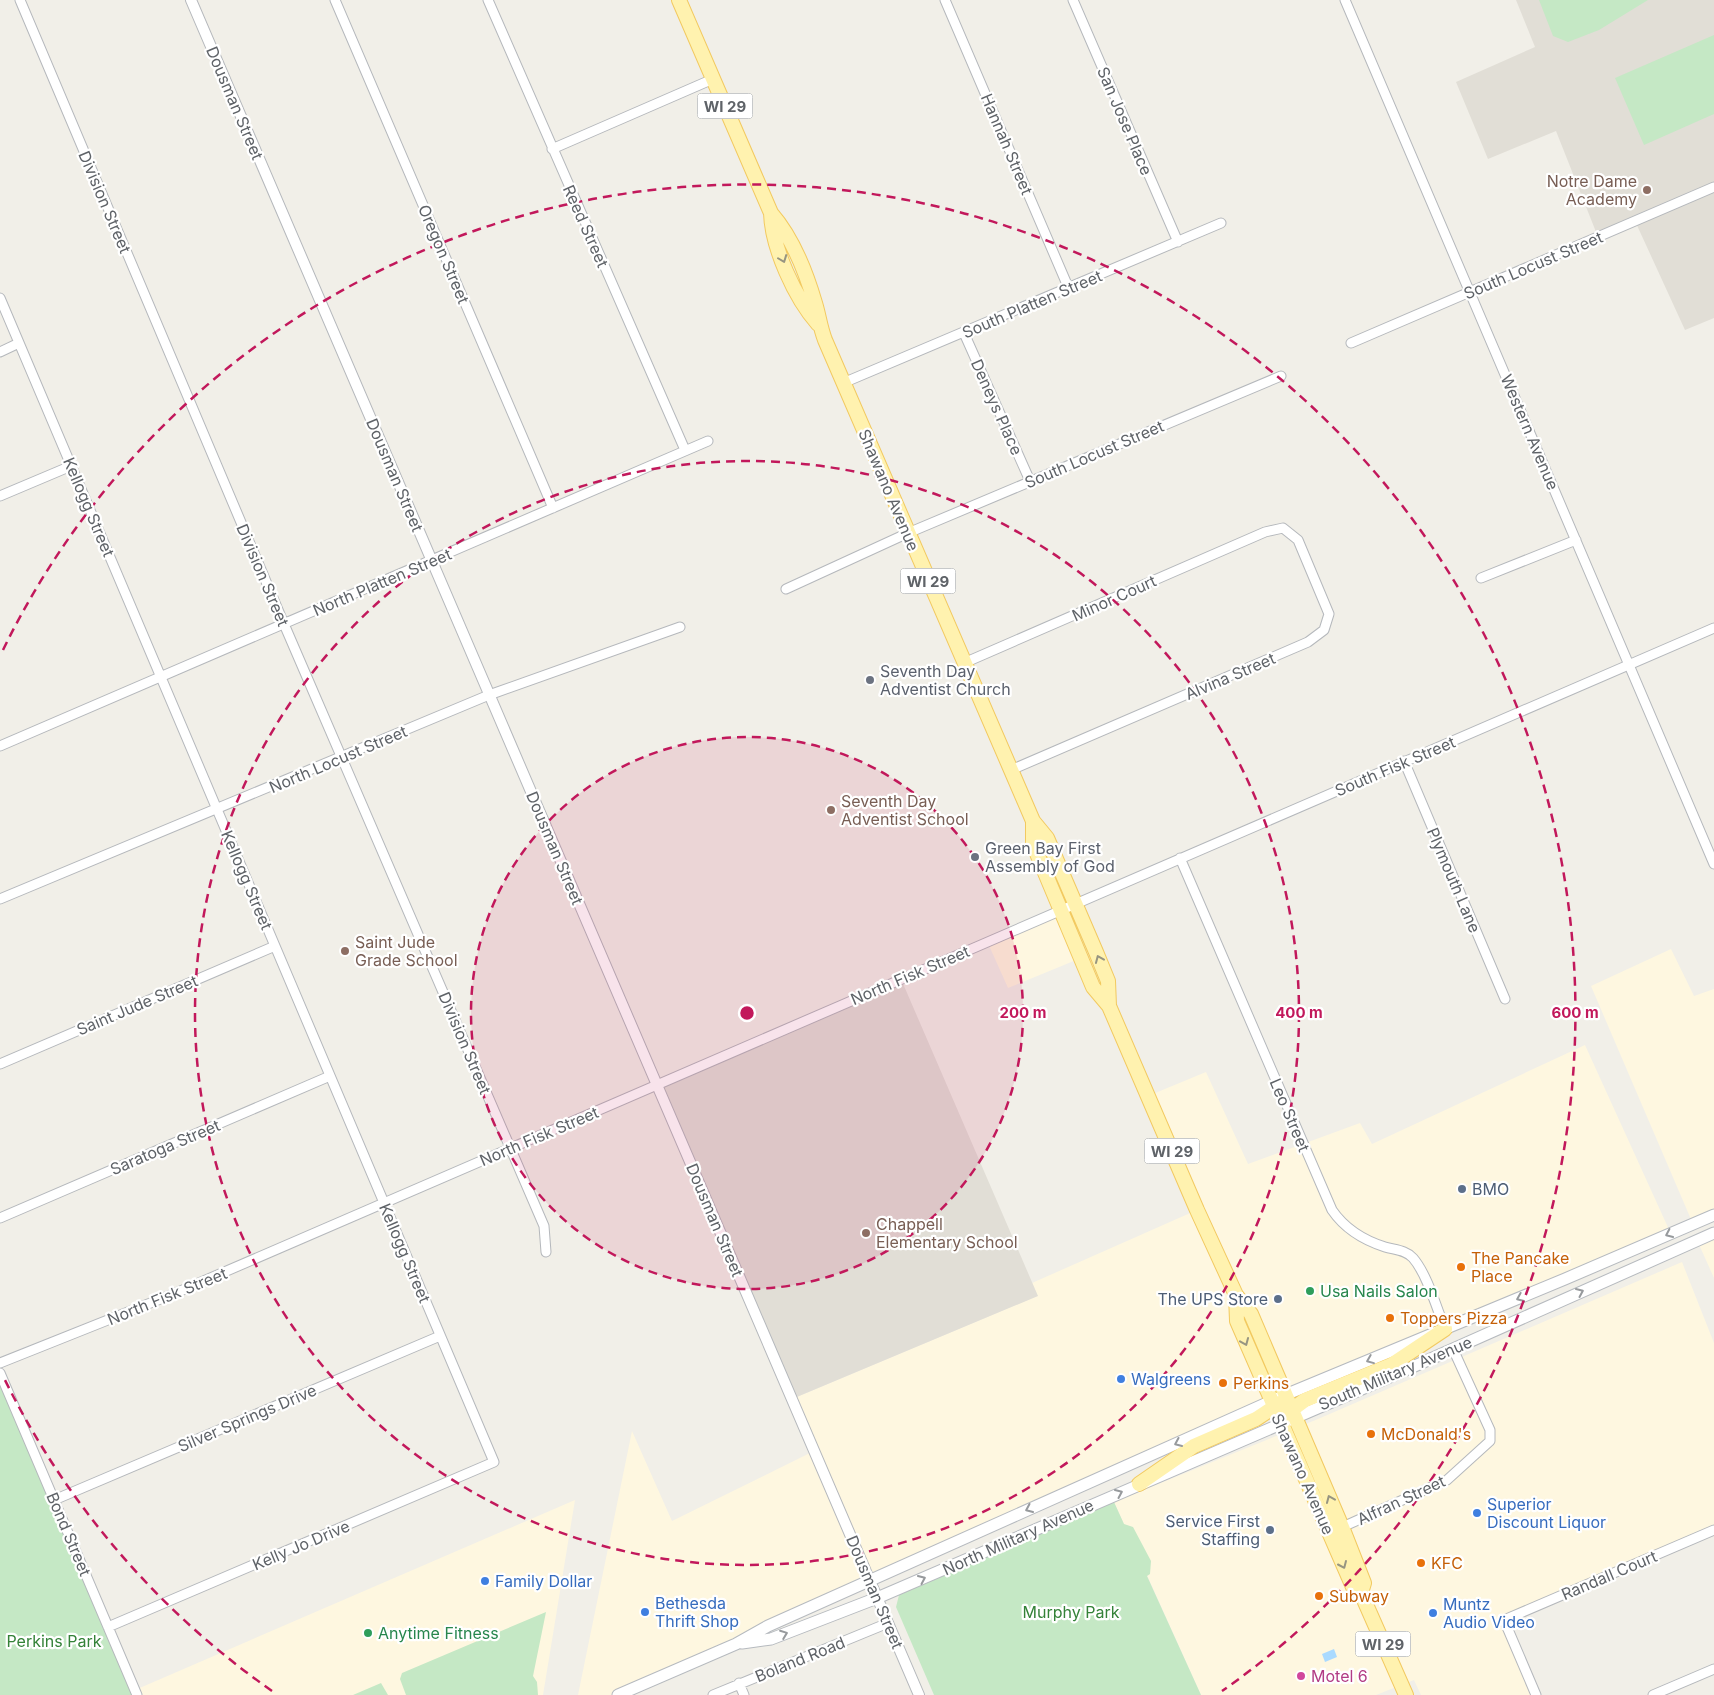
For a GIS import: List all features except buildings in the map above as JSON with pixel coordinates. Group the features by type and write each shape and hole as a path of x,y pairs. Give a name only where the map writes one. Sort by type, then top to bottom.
{"main road":[{"name":"Shawano Avenue","path":"680,0 771,213 782,226 809,285 816,305 818,324 1010,770 1033,821 1047,838 1076,904 1108,981 1109,1006"},
{"name":"Shawano Avenue","path":"1033,821 1033,844 1093,987 1109,1006 1197,1210 1236,1295 1251,1314 1342,1527 1364,1583 1361,1593"},
{"name":"South Military Avenue","path":"1285,1395 1714,1215"},
{"name":"South Military Avenue","path":"1293,1413 1453,1349 1714,1233"},
{"name":"Shawano Avenue","path":"1236,1295 1236,1321 1352,1587 1361,1593 1406,1695"},
{"path":"1280,1423 1305,1400 1391,1365 1445,1329"},
{"path":"1138,1484 1194,1446 1246,1424 1285,1395"},
{"name":"North Military Avenue","path":"618,1695 736,1644 768,1626 870,1580 1272,1405"},
{"name":"North Military Avenue","path":"736,1644 771,1639 877,1598 1280,1423"}],"street":[{"name":"Division Street","path":"20,0 284,624 544,1226 546,1252"},
{"name":"Dousman Street","path":"191,0 919,1695"},
{"name":"Oregon Street","path":"335,0 553,508"},
{"name":"Reed Street","path":"488,0 685,450"},
{"name":"Hannah Street","path":"945,0 1069,289"},
{"name":"San Jose Place","path":"1073,0 1178,242"},
{"name":"Western Avenue","path":"1346,0 1714,864"},
{"path":"552,149 713,78"},
{"name":"South Locust Street","path":"1351,343 1714,187"},
{"name":"South Platten Street","path":"844,383 964,334 1221,223"},
{"name":"Kellogg Street","path":"0,298 494,1462"},
{"name":"Deneys Place","path":"964,334 1030,481"},
{"path":"0,352 19,343"},
{"name":"South Locust Street","path":"908,533 1281,376"},
{"name":"North Platten Street","path":"0,746 708,441"},
{"path":"0,496 71,466"},
{"name":"Alvina Street","path":"1010,770 1308,642 1324,630 1328,614 1298,540 1283,528 1265,532"},
{"name":"Minor Court","path":"964,663 1265,532"},
{"path":"786,590 908,533"},
{"path":"1481,578 1576,540"},
{"name":"North Locust Street","path":"0,899 342,758 489,694 680,627"},
{"name":"South Fisk Street","path":"1076,904 1714,628"},
{"name":"Plymouth Lane","path":"1404,761 1505,998"},
{"name":"Leo Street","path":"1180,858 1332,1210 1339,1220 1358,1236 1404,1252 1413,1258 1420,1268 1445,1329"},
{"name":"North Fisk Street","path":"0,1363 178,1292 1076,904"},
{"name":"Saint Jude Street","path":"0,1064 274,946"},
{"name":"Saratoga Street","path":"0,1218 330,1076"},
{"name":"Silver Springs Drive","path":"54,1500 440,1336"},
{"name":"Alfran Street","path":"1329,1533 1447,1480 1490,1441 1490,1430 1453,1349"},
{"name":"Bond Street","path":"0,1373 137,1695"},
{"name":"Kelly Jo Drive","path":"108,1627 494,1462"},
{"name":"Randall Court","path":"1536,1695 1504,1620 1714,1530"},
{"name":"Boland Road","path":"713,1695 888,1623"},
{"path":"1653,1695 1714,1669"},
{"path":"739,1683 744,1695"}],"shaded area":[{"name":"Notre Dame Academy","path":"1516,0 1714,0 1714,318 1685,330 1635,221 1598,237 1556,131 1488,159 1456,82 1535,47"},
{"path":"1061,910 1081,958 1008,988 987,941"},
{"path":"1671,949 1694,996 1714,989 1714,1215 1693,1224 1591,986"},
{"name":"Chappell Elementary School","path":"901,979 1038,1296 792,1399 656,1085"},
{"path":"1585,1045 1671,1234 1285,1395 618,1695 578,1695 632,1431 672,1521 814,1451 792,1399 1037,1296 1032,1283 1197,1210 1148,1096 1206,1072 1248,1164 1360,1123 1372,1144"},
{"path":"1714,1233 1714,1278 1697,1240"},
{"path":"1682,1262 1714,1343 1714,1530 1504,1620 1536,1695 1421,1695 1414,1680 1376,1695 1201,1695 1114,1502 1318,1419"},
{"path":"575,1500 543,1695 137,1695 135,1690"}],"green space":[{"path":"1539,0 1648,0 1599,30 1568,42 1553,36"},
{"path":"1714,35 1714,114 1644,145 1615,78"},
{"name":"Perkins Park","path":"0,1373 137,1695 0,1695"},
{"name":"Murphy Park","path":"1114,1502 1124,1524 1133,1527 1151,1561 1150,1574 1147,1576 1201,1695 934,1695 896,1607 899,1595"},
{"path":"546,1612 533,1676 537,1682 538,1695 406,1695 400,1679 402,1673"},
{"path":"381,1683 388,1695 353,1695"}],"water":[{"path":"1334,1649 1337,1657 1325,1662 1322,1654"}],"place":[{"name":"Notre Dame Academy","path":"1647,190"},
{"name":"Seventh Day Adventist Church","path":"870,680"},
{"name":"Seventh Day Adventist School","path":"831,810"},
{"name":"Green Bay First Assembly of God","path":"975,857"},
{"name":"Saint Jude Grade School","path":"345,951"},
{"name":"BMO","path":"1462,1189"},
{"name":"Chappell Elementary School","path":"866,1233"},
{"name":"The Pancake Place","path":"1461,1267"},
{"name":"Usa Nails Salon","path":"1310,1291"},
{"name":"The UPS Store","path":"1278,1299"},
{"name":"Toppers Pizza","path":"1390,1318"},
{"name":"Walgreens","path":"1121,1379"},
{"name":"Perkins","path":"1223,1383"},
{"name":"McDonald's","path":"1371,1434"},
{"name":"Superior Discount Liquor","path":"1477,1513"},
{"name":"Service First Staffing","path":"1270,1530"},
{"name":"KFC","path":"1421,1563"},
{"name":"Family Dollar","path":"485,1581"},
{"name":"Subway","path":"1319,1596"},
{"name":"Bethesda Thrift Shop","path":"645,1612"},
{"name":"Muntz Audio Video","path":"1433,1613"},
{"name":"Anytime Fitness","path":"368,1633"},
{"name":"Motel 6","path":"1301,1676"}]}
